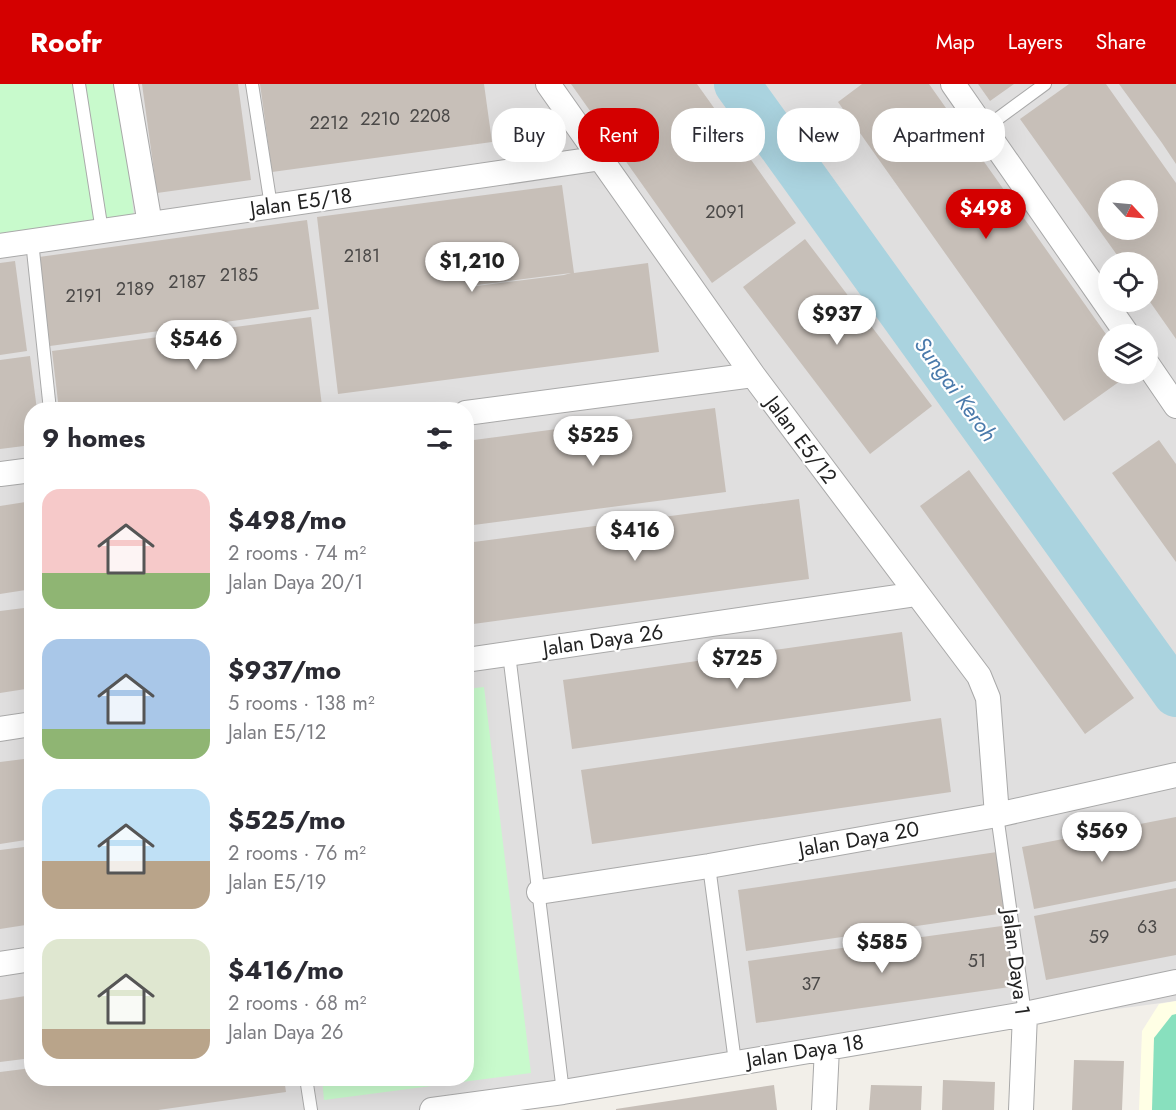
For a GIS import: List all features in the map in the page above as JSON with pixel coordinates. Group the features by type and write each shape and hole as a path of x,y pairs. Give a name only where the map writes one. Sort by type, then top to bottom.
{"street":[{"path":"126,84 150,224"},
{"name":"Jalan E5/12","path":"548,84 578,125"},
{"path":"953,84 970,108"},
{"path":"1005,157 1120,324"},
{"name":"Jalan E5/18","path":"0,246 578,161"},
{"name":"Jalan E5/12","path":"605,162 753,375 979,676 988,698 997,815"},
{"path":"474,411 753,375"},
{"path":"1158,380 1176,406"},
{"path":"0,474 24,471"},
{"name":"Jalan Daya 26","path":"474,659 917,594"},
{"path":"0,729 24,725"},
{"name":"Jalan Daya 20","path":"539,892 709,866 997,815 1176,775"},
{"path":"0,964 24,960"},
{"name":"Jalan Daya 18","path":"448,1109 563,1092 1025,1014 1176,982"},
{"name":"Jalan Daya 1","path":"1021,1110 1025,1014"},
{"path":"824,1110 827,1048"}],"lane":[{"path":"79,84 102,231"},
{"path":"252,84 271,206"},
{"path":"1005,113 1045,84"},
{"path":"32,241 49,402"},
{"path":"509,654 563,1092"},
{"name":"Jalan Daya 1","path":"997,815 1025,1014"},
{"path":"709,866 735,1062"},
{"path":"307,1086 311,1110"}],"shaded area":[{"path":"0,84 1176,84 1176,1001 827,1048 432,1110 0,1110"},
{"path":"1176,1001 1176,1110 1139,1110 1142,1031 1159,1004"}],"green space":[{"path":"0,84 120,84 135,226 0,246"},
{"path":"484,687 531,1073 474,1080 474,688"},
{"path":"1176,1014 1176,1110 1152,1110 1154,1038 1172,1015"},
{"path":"323,1086 431,1086 324,1100"}],"building":[{"path":"142,84 238,84 251,180 157,193"},
{"path":"260,84 484,84 492,142 272,172"},
{"path":"571,84 697,84 714,108 671,108 671,162 753,162 796,223 712,283 626,162 659,162 659,108 588,108"},
{"path":"862,84 929,84 946,108 872,108 872,150 860,133 860,108 842,108 838,102"},
{"path":"978,84 1014,84 990,101"},
{"path":"1069,84 1106,84 1176,183 1176,339 1157,312 1158,252 1115,252 1106,240 1158,240 1158,180 1098,180 1098,228 1020,119"},
{"path":"1119,84 1176,84 1176,164 1162,143"},
{"path":"881,162 984,162 1099,324 1098,384 1116,384 1064,421"},
{"path":"562,185 574,273 648,263 659,352 338,394 317,217","holes":["571,273 564,275 469,287"]},
{"path":"307,220 319,309 50,346 39,257"},
{"path":"805,239 932,406 870,454 743,287"},
{"path":"15,261 27,351 0,355 0,263"},
{"path":"311,317 322,402 58,402 52,351"},
{"path":"30,356 36,402 24,402 24,446 0,449 0,360"},
{"path":"715,408 726,492 474,525 474,440"},
{"path":"1159,440 1176,464 1176,562 1112,473"},
{"path":"969,470 1134,698 1085,734 920,506"},
{"path":"799,499 809,579 474,624 474,542"},
{"path":"24,502 24,590 0,594 0,506"},
{"path":"24,608 24,689 0,693 0,611"},
{"path":"902,632 911,701 572,749 563,680"},
{"path":"941,718 951,792 592,844 581,770"},
{"path":"24,759 24,840 0,844 0,762"},
{"path":"1176,817 1176,881 1034,909 1022,847"},
{"path":"24,847 24,925 0,929 0,850"},
{"path":"997,852 1005,913 746,951 738,890"},
{"path":"1176,888 1176,955 1046,980 1034,916"},
{"path":"1009,925 1017,986 756,1023 748,961"},
{"path":"24,996 24,1059 0,1062 0,1000"},
{"path":"1074,1060 1124,1061 1122,1110 1072,1110"},
{"path":"24,1069 24,1086 285,1086 286,1092 158,1110 0,1110 0,1072"},
{"path":"943,1080 995,1082 994,1110 942,1110"},
{"path":"774,1085 777,1110 616,1110 616,1109"},
{"path":"871,1085 922,1086 921,1110 869,1110"}],"waterway":[{"name":"Sungai Keroh","path":"737,84 1176,694"}]}
